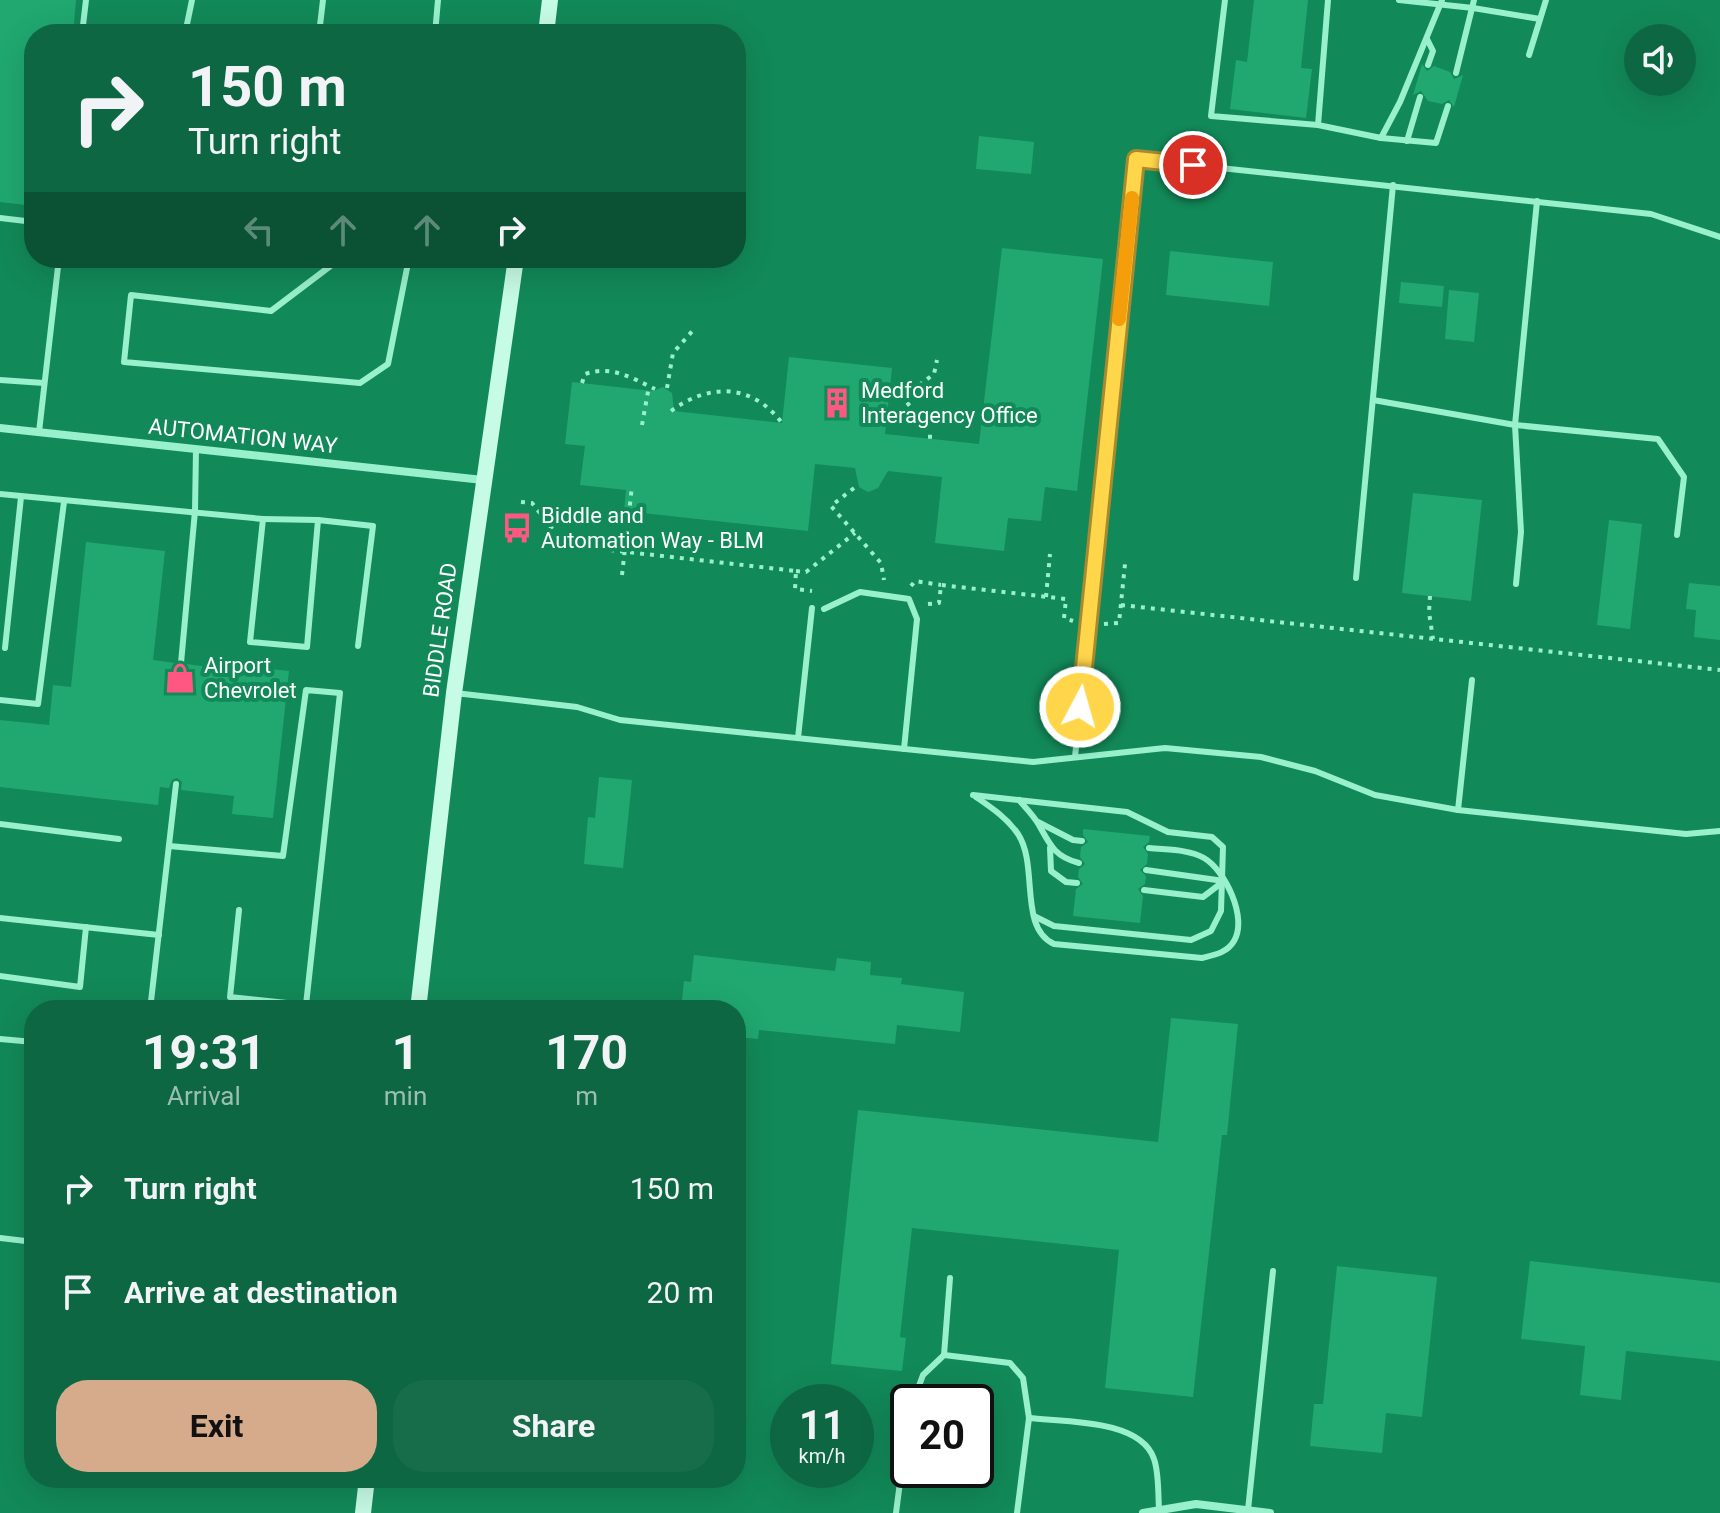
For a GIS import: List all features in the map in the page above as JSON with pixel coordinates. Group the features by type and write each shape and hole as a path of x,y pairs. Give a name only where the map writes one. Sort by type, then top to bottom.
{"main road":[{"path":"547,24 550,0"},
{"name":"BIDDLE ROAD","path":"419,1000 454,693 515,268"},
{"path":"363,1513 366,1488"}],"street":[{"name":"AUTOMATION WAY","path":"0,428 483,480"},
{"path":"1143,1513 1196,1504 1270,1513"}],"lane":[{"path":"83,24 86,0"},
{"path":"187,24 192,0"},
{"path":"320,24 323,0"},
{"path":"436,24 438,0"},
{"path":"1225,0 1211,116 1318,125 1381,138 1436,143 1448,106"},
{"path":"1318,125 1328,0"},
{"path":"1399,0 1473,4 1540,19"},
{"path":"1529,55 1546,0"},
{"path":"1381,138 1442,2"},
{"path":"1456,73 1473,4"},
{"path":"1427,39 1433,51 1428,65"},
{"path":"1407,141 1420,97"},
{"path":"1075,757 1136,159 1651,214 1720,237"},
{"path":"1356,578 1393,185"},
{"path":"1516,584 1521,532 1515,425 1537,201"},
{"path":"0,218 24,221"},
{"path":"39,432 58,268"},
{"path":"328,268 271,311 131,295 124,362 360,383 388,364 407,268"},
{"path":"0,380 44,383"},
{"path":"1373,400 1515,425 1658,439 1684,477 1677,535"},
{"path":"181,663 195,511 196,449"},
{"path":"0,494 64,502 373,526 358,646"},
{"path":"5,648 21,497"},
{"path":"0,700 38,704 64,502"},
{"path":"263,519 250,642 307,647 318,520"},
{"path":"824,609 860,592 909,599 917,619 904,749"},
{"path":"798,738 812,608"},
{"path":"1458,810 1472,680"},
{"path":"169,846 283,856 306,690 340,693 307,1000"},
{"path":"454,693 577,707 620,720 1033,762 1165,748 1261,757 1315,771 1375,795 1458,810 1686,834 1720,831"},
{"path":"151,1000 176,784"},
{"path":"1034,916 1054,926 1191,940 1211,931 1221,911 1224,881 1223,847 1212,837 1168,832 1127,812 973,795 1001,814 1019,836 1028,857 1034,916 1042,938 1054,944 1202,958 1221,953 1234,941 1239,924 1236,903 1224,881 1207,859 1187,852 1149,848"},
{"path":"1019,800 1038,822 1050,848 1051,871 1066,882 1077,883"},
{"path":"1038,822 1073,840 1082,841"},
{"path":"0,824 119,839"},
{"path":"1050,848 1067,860 1079,863"},
{"path":"1146,870 1224,881"},
{"path":"1144,890 1203,897 1224,881"},
{"path":"239,910 230,997 258,1000"},
{"path":"0,918 159,935"},
{"path":"0,976 80,987 86,927"},
{"path":"0,1039 24,1041"},
{"path":"0,1238 24,1241"},
{"path":"1248,1510 1273,1271"},
{"path":"920,1384 923,1375 944,1355 950,1278"},
{"path":"944,1355 1010,1363 1023,1378 1029,1418 1017,1513"},
{"path":"1029,1418 1119,1428 1141,1439 1154,1458 1159,1509"},
{"path":"896,1513 899,1488"}],"path":[{"path":"667,388 673,353 695,328"},
{"path":"903,397 934,374 937,360"},
{"path":"582,383 585,374 608,371 625,374 655,389"},
{"path":"642,425 649,386"},
{"path":"671,411 698,394 726,391 752,398 774,413 782,423"},
{"path":"890,395 903,397 930,433 930,439"},
{"path":"622,575 632,486"},
{"path":"854,488 831,506 881,563 885,587"},
{"path":"521,502 532,503 565,545 806,572 855,533"},
{"path":"1046,597 1050,554"},
{"path":"1102,623 1119,623 1125,564"},
{"path":"796,571 795,589 820,592"},
{"path":"898,588 911,590 915,581 1066,599 1064,618 1073,621"},
{"path":"918,597 926,604 935,606 939,603 941,585"},
{"path":"1430,596 1433,639"},
{"path":"1121,605 1720,670"}],"building":[{"path":"0,0 76,0 74,24 24,24 24,205 0,202"},
{"path":"1254,0 1308,0 1301,68 1312,69 1306,118 1230,109 1236,60 1247,62"},
{"path":"1422,64 1427,71 1434,66 1450,72 1454,79 1463,75 1454,107 1449,100 1442,104 1428,101 1421,91 1413,95"},
{"path":"979,136 1034,142 1031,174 976,169"},
{"name":"Medford Interagency Office","path":"1002,248 1103,259 1077,491 1045,487 1041,521 1008,518 1004,551 935,543 942,477 888,471 878,488 868,492 859,487 855,468 815,464 808,531 624,511 626,490 580,485 585,446 565,444 572,382 653,391 663,387 672,393 674,411 782,423 789,357 892,368 885,434 979,444"},
{"path":"1170,251 1273,262 1269,306 1166,295"},
{"path":"1401,282 1444,286 1442,307 1399,303"},
{"path":"1449,290 1479,293 1474,342 1445,339"},
{"path":"1413,493 1482,500 1471,601 1402,593"},
{"path":"1609,520 1642,524 1630,629 1597,625"},
{"name":"Airport Chevrolet","path":"86,542 165,551 153,660 175,663 181,669 187,664 208,667 209,663 289,671 273,818 232,814 234,796 181,790 182,782 177,778 172,780 169,788 160,787 158,805 0,787 0,720 49,725 53,685 71,687"},
{"path":"1689,583 1720,586 1720,640 1694,637 1696,610 1686,609"},
{"path":"599,777 632,780 623,868 584,864 588,817 595,818"},
{"path":"1083,829 1150,836 1143,847 1148,854 1147,864 1140,870 1146,876 1145,884 1138,889 1143,896 1140,923 1073,916 1076,889 1083,884 1078,877 1079,869 1085,864 1080,857 1081,847 1088,842"},
{"path":"694,955 835,971 837,958 871,962 870,975 902,978 901,984 964,992 960,1032 897,1025 895,1044 759,1030 758,1039 746,1038 746,1000 682,1000 684,981 691,982"},
{"path":"1171,1018 1238,1024 1227,1135 1222,1135 1193,1397 1105,1388 1119,1250 912,1228 900,1337 906,1338 902,1371 831,1364 858,1110 1158,1142"},
{"path":"1530,1261 1720,1283 1720,1361 1626,1351 1621,1400 1580,1395 1585,1346 1521,1339"},
{"path":"1337,1266 1437,1277 1422,1417 1386,1413 1382,1453 1310,1446 1314,1404 1323,1404"}],"slow traffic":[{"path":"1119,319 1132,198"}],"place":[{"name":"Medford Interagency Office","path":"837,403"},
{"name":"Biddle and Automation Way - BLM","path":"517,528"},
{"name":"Airport Chevrolet","path":"180,678"}],"route":[{"path":"1080,707 1136,159 1193,165"}]}
